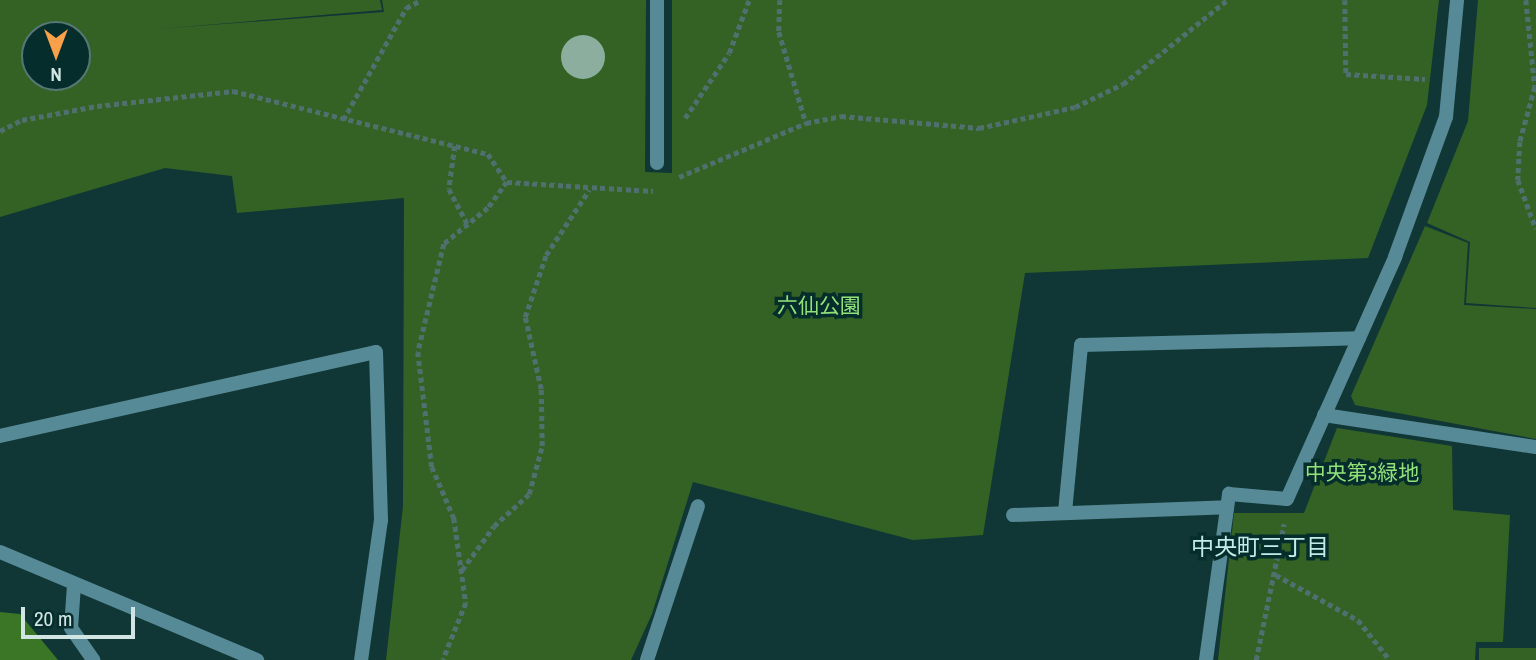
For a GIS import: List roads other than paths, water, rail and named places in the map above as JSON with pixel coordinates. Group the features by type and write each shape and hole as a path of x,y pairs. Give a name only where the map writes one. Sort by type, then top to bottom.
{"street":[{"path":"657,0 657,163"},
{"path":"1206,660 1228,494 1287,499 1359,338 1446,117 1457,0"},
{"path":"1065,512 1081,345 1359,338"},
{"path":"0,436 376,352 381,520 361,660"},
{"path":"1324,415 1536,447"},
{"path":"647,660 698,506"},
{"path":"1013,515 1227,507"},
{"path":"0,552 257,660"},
{"path":"74,585 71,628 93,660"}],"district":[{"name":"中央町三丁目","path":"1260,547"}],"park label":[{"name":"六仙公園","path":"819,306"},
{"name":"中央第3緑地","path":"1362,473"}]}
